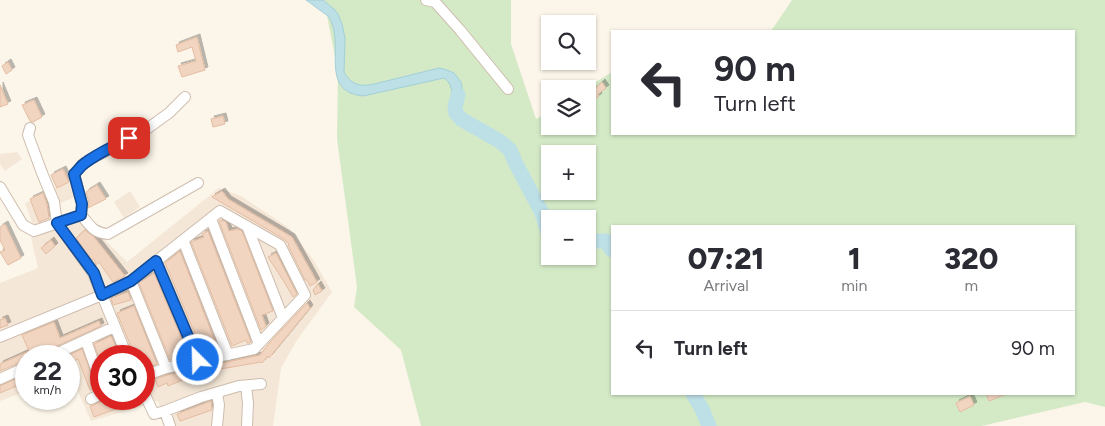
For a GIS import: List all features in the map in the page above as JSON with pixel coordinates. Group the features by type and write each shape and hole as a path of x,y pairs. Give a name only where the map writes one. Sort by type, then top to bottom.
{"street":[{"path":"426,0 435,2 508,89"},
{"path":"185,97 169,113 144,130 82,165 74,174 82,204 81,215 92,228 100,233 108,234 198,183"},
{"path":"30,128 28,135 54,202 57,223 94,273 122,345"},
{"path":"0,187 24,225 34,231 81,215"},
{"path":"0,337 131,281 220,211 280,244 305,295 259,344 254,349 198,360 155,372"},
{"path":"211,219 259,344"},
{"path":"247,226 283,318"},
{"path":"183,240 228,355"},
{"path":"156,261 198,360"},
{"path":"131,281 166,368"},
{"path":"77,345 114,327"},
{"path":"86,341 90,352"},
{"path":"0,379 15,372"},
{"path":"152,410 154,414 239,386 261,384"},
{"path":"246,386 248,403 247,426"},
{"path":"217,393 219,404 217,426"},
{"path":"165,411 170,426"}],"shaded area":[{"path":"17,152 22,159 5,171 0,164 0,154"},
{"path":"65,172 75,197 58,204 52,189 56,188 52,178"},
{"path":"219,188 241,196 289,228 314,261 332,292 297,340 281,368 273,426 167,426 158,401 155,402 155,345 90,345 90,410 128,410 91,421 80,396 80,345 15,345 15,395 0,401 0,283 38,268 31,237 83,218 127,262"},
{"path":"130,191 140,207 124,218 114,202"},
{"path":"46,196 55,221 34,228 25,203"}],"green space":[{"path":"324,0 511,0 511,44 536,119 541,116 541,135 596,135 596,82 611,73 611,135 1075,135 1075,30 772,30 792,0 1105,0 1105,407 1085,402 982,426 421,426 401,350 354,307 357,287 337,139 338,72"}],"water":[{"path":"306,0 323,0 338,14 345,38 344,72 350,80 357,84 369,85 439,68 447,70 454,73 461,82 463,94 460,109 456,113 453,112 450,85 444,78 363,96 349,92 341,85 337,76 335,39 333,27 328,16"}],"building":[{"path":"197,37 205,70 182,77 178,66 196,61 192,47 178,52 176,45"},
{"path":"8,62 12,70 6,74 2,66"},
{"path":"602,82 606,88 598,94 599,96 596,98 596,88"},
{"path":"0,85 8,104 0,107"},
{"path":"34,100 42,117 33,122 30,121 22,105"},
{"path":"223,116 225,124 213,127 211,119"},
{"path":"63,169 69,182 57,188 51,175"},
{"path":"97,185 106,199 88,208 89,203 86,192"},
{"path":"222,191 228,199 292,237 317,282 310,286 307,280 305,280 289,244 284,239 212,197"},
{"path":"43,193 49,218 39,222 30,199"},
{"path":"219,221 226,222 229,231 237,229 242,231 273,311 262,315 266,326 261,330"},
{"path":"5,224 21,258 8,265 0,252 5,250 0,240 0,227"},
{"path":"85,230 94,237 125,276 113,282 99,262 96,265 94,259 92,260 76,238"},
{"path":"208,231 250,343 247,343 246,340 232,346 191,242 204,237 202,234"},
{"path":"51,240 55,246 46,254 41,248"},
{"path":"180,251 218,349 213,351 203,353 165,263"},
{"path":"276,253 297,294 293,297 268,257"},
{"path":"154,273 189,356 170,360 139,283"},
{"path":"318,284 322,291 315,295 313,290"},
{"path":"128,292 131,300 113,305 111,298"},
{"path":"307,303 310,308 269,358 268,356 262,363 215,370 215,372 203,374 202,372 168,386 167,383 158,387 155,379 260,355"},
{"path":"134,306 149,345 130,345 117,313"},
{"path":"5,318 8,325 0,328 0,320"},
{"path":"99,321 101,326 59,345 26,345 22,335 54,322 60,338"},
{"path":"111,336 115,345 94,345"},
{"path":"82,349 90,371 90,390 80,364 80,350"},
{"path":"15,357 15,365 0,371 0,364"},
{"path":"15,379 15,387 0,393 0,386"},
{"path":"986,395 1004,395 989,401"},
{"path":"970,396 974,405 960,412 956,403"},
{"path":"211,401 212,410 180,421 177,414"},
{"path":"91,410 113,410 94,417"}],"waterway":[{"path":"458,95 455,107 456,113 461,119 501,142 510,150 541,211"},
{"path":"596,241 606,241 611,248"},
{"path":"694,395 709,426"}],"route":[{"path":"129,138 89,160 74,174 82,204 81,215 57,223 94,273 102,295 131,281 156,261 198,360"}]}
